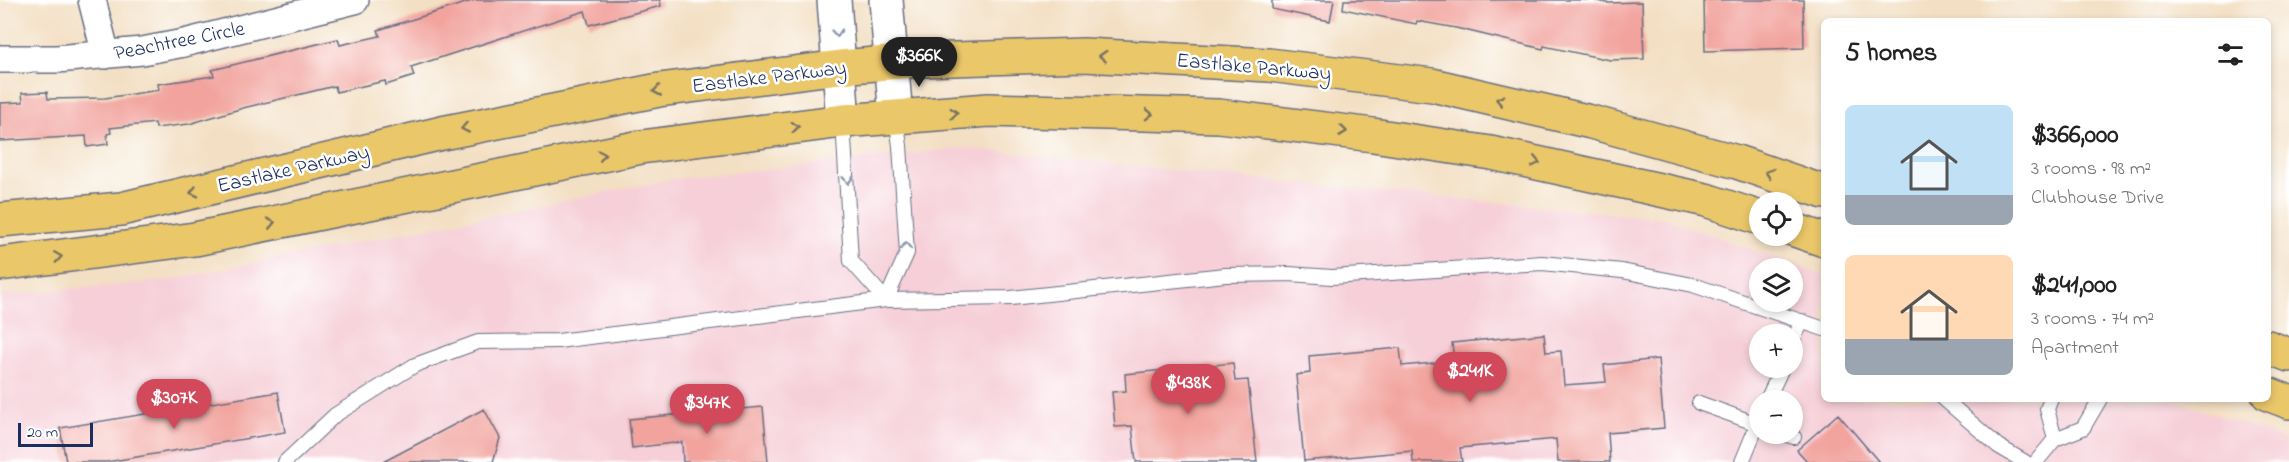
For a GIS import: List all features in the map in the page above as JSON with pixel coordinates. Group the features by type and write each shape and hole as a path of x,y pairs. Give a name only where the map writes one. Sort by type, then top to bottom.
{"main road":[{"name":"Eastlake Parkway","path":"0,220 121,209 442,133 659,90 840,67 1084,55 1269,65 1432,84 1591,122 1737,162 1821,191"},
{"path":"0,264 195,238 641,147 843,121 989,110 1219,116 1491,153 1706,200 1749,214"},
{"path":"0,246 22,242 41,218"},
{"path":"1803,233 1821,239"},
{"path":"2271,348 2289,355"},
{"path":"2271,395 2289,402"}],"street":[{"path":"92,0 106,55"},
{"name":"Peachtree Circle","path":"0,59 57,59 106,55 184,43 355,0"},
{"path":"834,0 843,121"},
{"path":"886,0 896,117"}],"lane":[{"path":"886,300 907,253 896,117"},
{"path":"843,121 851,261 886,300"},
{"path":"285,462 334,415 415,365 478,342 558,341 886,300 1011,298 1225,275 1289,274 1332,278 1542,262 1622,271 1693,285 1821,328"},
{"path":"1947,402 1998,447 2025,462"},
{"path":"2050,402 2047,409 2055,439"},
{"path":"2036,462 2055,439 2083,428 2098,402"},
{"path":"1699,403 1749,419"},
{"path":"1742,462 1750,444"}],"shaded area":[{"path":"963,148 1341,188 1664,218 1776,258 1749,258 1749,312 1803,312 1803,268 1821,274 1821,402 2180,402 2284,439 2289,462 0,462 0,295 164,281 672,179"}],"building":[{"path":"475,0 660,0 661,6 589,25 585,11 411,67 414,76 386,85 385,81 336,92 335,86 243,108 189,124 156,128 155,123 110,128 111,133 107,134 108,144 87,147 86,136 0,141 0,103 23,102 22,93 47,92 48,99 105,98 159,90 158,84 214,76 212,70 338,39 340,45 380,36 378,30"},
{"path":"1272,0 1334,0 1330,21 1272,9"},
{"path":"1344,0 1642,2 1644,59 1610,60 1544,46 1543,49 1456,28 1417,21 1416,24 1343,9"},
{"path":"1704,0 1803,0 1804,48 1705,51"},
{"path":"1544,334 1546,352 1561,351 1564,385 1606,382 1604,365 1658,359 1664,428 1608,433 1610,462 1558,462 1556,439 1460,448 1462,462 1413,462 1412,451 1304,461 1296,375 1310,373 1309,356 1400,348 1402,366 1454,361 1452,343"},
{"path":"1233,363 1235,381 1248,380 1257,462 1136,462 1132,426 1115,427 1112,392 1126,391 1125,374"},
{"path":"278,392 285,432 107,462 66,462 60,428"},
{"path":"763,407 768,462 683,462 682,442 632,448 629,419"},
{"path":"484,409 500,438 493,462 383,462"},
{"path":"1838,414 1879,462 1808,462 1797,450"}]}
